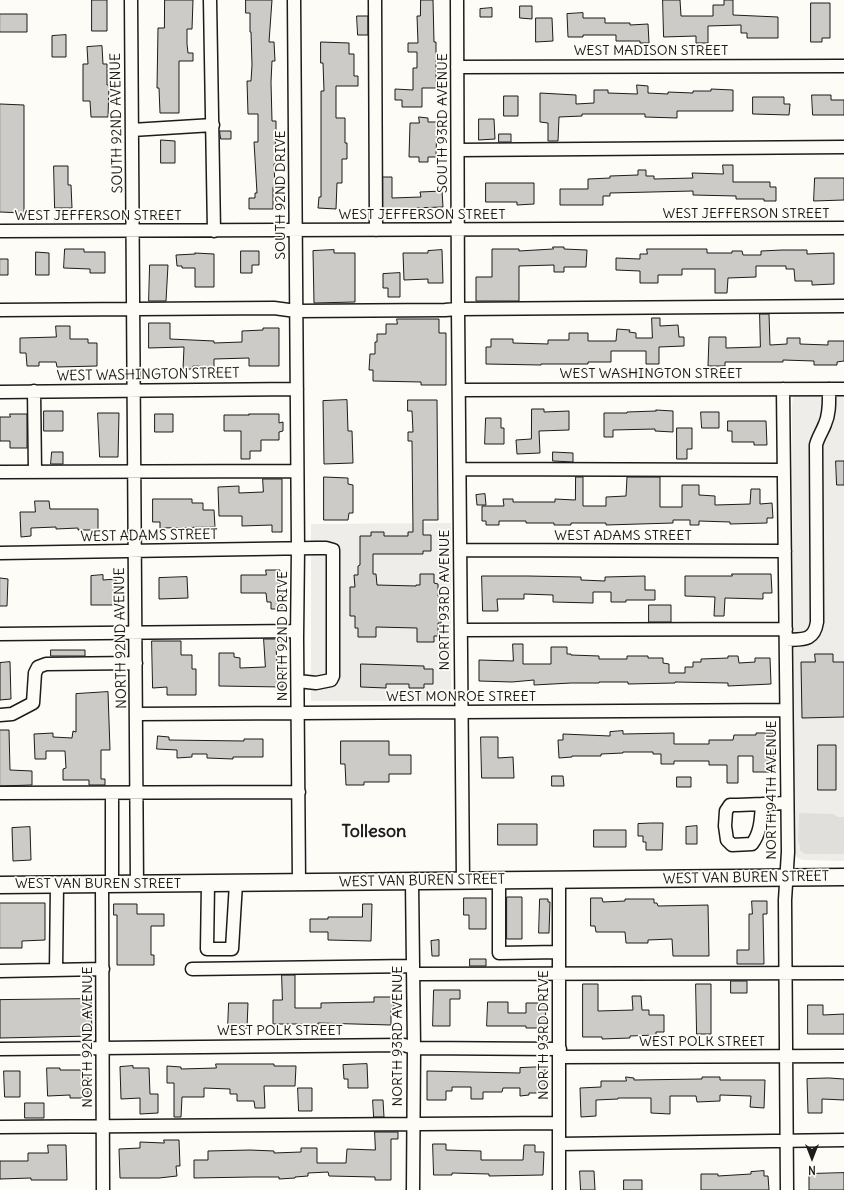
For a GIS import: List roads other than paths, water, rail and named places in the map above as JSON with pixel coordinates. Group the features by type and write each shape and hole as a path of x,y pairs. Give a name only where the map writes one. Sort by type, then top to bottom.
{"main road":[{"name":"WEST VAN BUREN STREET","path":"0,885 844,877"}],"street":[{"name":"SOUTH 92ND AVENUE","path":"131,0 134,390"},
{"path":"210,0 214,231"},
{"name":"SOUTH 92ND DRIVE","path":"294,0 297,389"},
{"path":"375,0 376,230"},
{"name":"SOUTH 93RD AVENUE","path":"457,0 459,390"},
{"name":"WEST MADISON STREET","path":"457,67 844,66"},
{"path":"132,130 213,125"},
{"path":"458,150 844,147"},
{"name":"WEST JEFFERSON STREET","path":"0,232 844,228"},
{"path":"0,310 274,308 296,311 844,306"},
{"name":"WEST WASHINGTON STREET","path":"0,392 297,389"},
{"name":"NORTH 92ND DRIVE","path":"297,389 299,883"},
{"name":"NORTH 94TH AVENUE","path":"784,389 788,852 785,900 787,1190"},
{"path":"461,630 786,635 806,638 812,635 816,629 817,622 816,445 826,423 828,414 829,389"},
{"name":"WEST WASHINGTON STREET","path":"459,390 844,389"},
{"name":"NORTH 92ND AVENUE","path":"134,390 137,884"},
{"name":"NORTH 93RD AVENUE","path":"459,390 463,881"},
{"path":"34,391 35,472"},
{"path":"460,469 784,470"},
{"path":"0,472 297,470"},
{"name":"WEST ADAMS STREET","path":"0,553 326,548 333,550 333,668 331,680 316,683 298,681"},
{"name":"WEST ADAMS STREET","path":"460,550 785,551"},
{"path":"0,634 297,631"},
{"path":"0,714 12,714 33,703 35,673 38,667 42,665 136,663"},
{"name":"WEST MONROE STREET","path":"137,714 786,710"},
{"path":"0,793 298,792"},
{"name":"NORTH 92ND AVENUE","path":"104,1190 103,969 112,793"},
{"path":"762,804 787,803"},
{"name":"NORTH 93RD DRIVE","path":"559,880 559,1190"},
{"path":"499,881 499,953 559,952"},
{"name":"NORTH 93RD AVENUE","path":"412,882 414,1048 413,1190"},
{"path":"208,884 207,949 232,949 236,883"},
{"path":"56,885 56,970"},
{"path":"0,970 103,969"},
{"path":"192,969 413,970 559,973 734,969 786,973 844,973"},
{"name":"WEST POLK STREET","path":"0,1049 404,1045 414,1048 560,1053 844,1056"},
{"path":"0,1127 560,1123"},
{"path":"559,1144 844,1140"}],"district":[{"name":"Tolleson","path":"374,832"}]}
